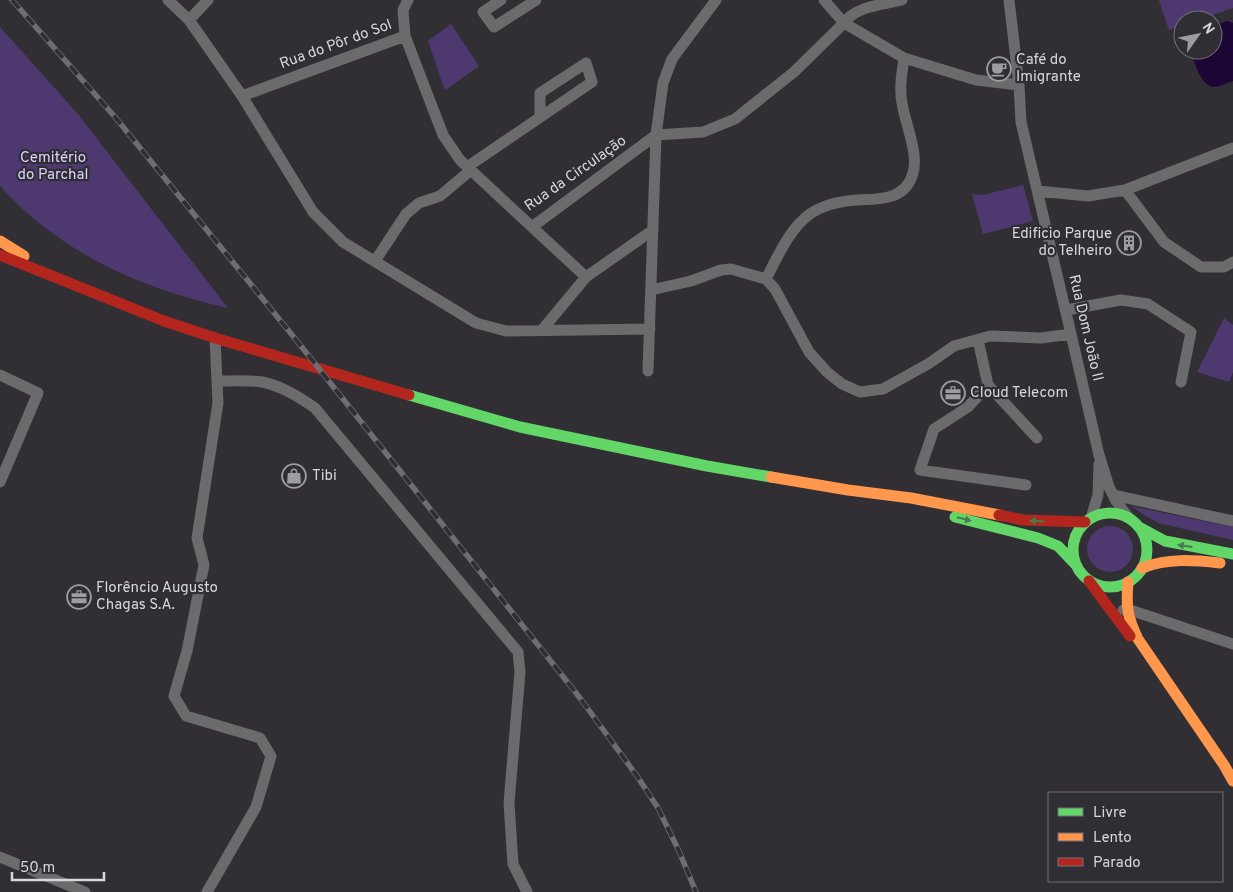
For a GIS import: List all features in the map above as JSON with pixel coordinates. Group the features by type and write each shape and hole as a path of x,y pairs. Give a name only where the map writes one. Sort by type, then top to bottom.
{"main road":[{"path":"0,240 59,280"},
{"path":"0,255 164,322 520,427 706,466 848,490 911,498 1023,520 1088,520"},
{"path":"848,490 1038,538 1058,546 1078,566 1137,646 1164,678"},
{"path":"1078,566 1074,555 1074,543 1078,532 1088,520 1098,514 1114,513 1129,518 1165,541 1233,554"},
{"path":"1088,579 1097,584 1118,586 1136,576 1146,558 1147,547 1145,536 1139,526"},
{"path":"1142,568 1162,560 1174,559 1233,565"},
{"path":"1128,582 1126,604 1138,639 1214,749 1233,781"}],"street":[{"path":"168,0 190,20 242,96 313,212 343,242 476,323 506,331 650,329"},
{"path":"190,20 208,0"},
{"name":"Rua do Pôr do Sol","path":"242,96 405,36 403,10 408,0"},
{"path":"501,0 484,12 494,27 536,0"},
{"path":"648,371 656,135 663,83 672,59 716,0"},
{"path":"824,0 844,23 904,58 976,80 1019,85"},
{"path":"656,135 703,132 735,119 794,72 850,15 859,10 902,0"},
{"name":"Rua Dom João II","path":"1008,0 1019,85 1021,122 1100,455"},
{"name":"Rua da Circulação","path":"405,36 442,135 460,160 532,227 656,135"},
{"path":"766,279 798,223 811,213 823,207 846,202 879,200 891,197 902,192 909,184 913,176 915,162 901,101 901,79 904,58"},
{"path":"375,261 406,214 419,203 440,196 469,169 592,82 586,63 540,93 540,117"},
{"path":"1038,191 1088,196 1125,190 1233,148"},
{"path":"1125,190 1164,242 1201,267 1224,267 1233,262"},
{"path":"532,227 586,276"},
{"path":"542,330 586,276 653,230"},
{"path":"651,290 691,281 721,270 731,269 766,279 775,289 809,352 827,372 842,384 860,392 883,389 928,364 954,346 990,336 1041,338 1071,334"},
{"path":"1066,310 1121,300 1148,304 1191,332 1181,382"},
{"path":"207,892 256,807 271,756 260,738 186,716 174,696 187,651 204,565 197,538 218,403 215,338"},
{"path":"978,340 988,385 1037,438"},
{"path":"0,375 38,393 0,482"},
{"path":"219,381 261,382 269,384 297,396 315,408 518,652 520,672 509,803 513,864 527,892"},
{"path":"988,385 968,408 934,429 920,470 1026,485"},
{"path":"1100,455 1109,487 1129,518"},
{"path":"1088,520 1098,495 1100,455"},
{"path":"1113,495 1233,521"},
{"path":"1113,612 1127,609 1233,644"},
{"path":"0,857 85,892"}],"green space":[{"path":"1159,0 1233,0 1233,8 1223,11 1173,10 1173,29 1169,30"},
{"path":"451,24 479,66 447,89 444,88 428,41"},
{"name":"Cemitério do Parchal","path":"0,27 77,113 228,308 165,290 134,279 104,265 49,231 23,210 0,186"},
{"path":"1023,185 1033,221 983,234 972,194 983,195"},
{"path":"1224,318 1233,325 1233,372 1229,382 1197,372"},
{"path":"1130,506 1233,527 1233,540 1158,523"},
{"path":"1106,526 1114,526 1123,530 1129,536 1133,549 1129,562 1123,568 1114,572 1106,572 1097,568 1091,562 1087,553 1087,545 1091,536 1097,530"}],"shaded area":[{"path":"1227,21 1233,23 1233,81 1213,87 1208,85 1201,77 1194,60 1223,60 1223,22"}],"railway":[{"path":"12,0 115,117 301,346 580,698 658,808 696,892"}],"traffic: fast":[{"path":"409,395 520,427 707,466 771,477"},
{"path":"1110,513 1124,516 1136,524 1144,536 1147,550 1144,564 1136,576 1124,584 1110,587 1096,584 1084,576 1076,564 1073,550 1076,536 1084,524 1096,516 1110,513"},
{"path":"955,517 1038,538 1058,546 1077,566"},
{"path":"1139,527 1165,541 1233,554"}],"traffic: slow":[{"path":"0,241 24,256"},
{"path":"771,477 911,498 999,515"},
{"path":"1142,568 1171,561 1220,563"},
{"path":"1128,582 1128,611 1138,639 1233,781"}],"traffic: jam":[{"path":"0,255 164,321 215,338 409,395"},
{"path":"999,515 1023,520 1085,522"},
{"path":"1089,581 1130,636"}],"place":[{"name":"Café do Imigrante","path":"999,69"},
{"name":"Edificio Parque do Telheiro","path":"1129,243"},
{"name":"Cloud Telecom","path":"953,393"},
{"name":"Tibi","path":"294,476"},
{"name":"Florêncio Augusto Chagas S.A.","path":"79,597"}]}
